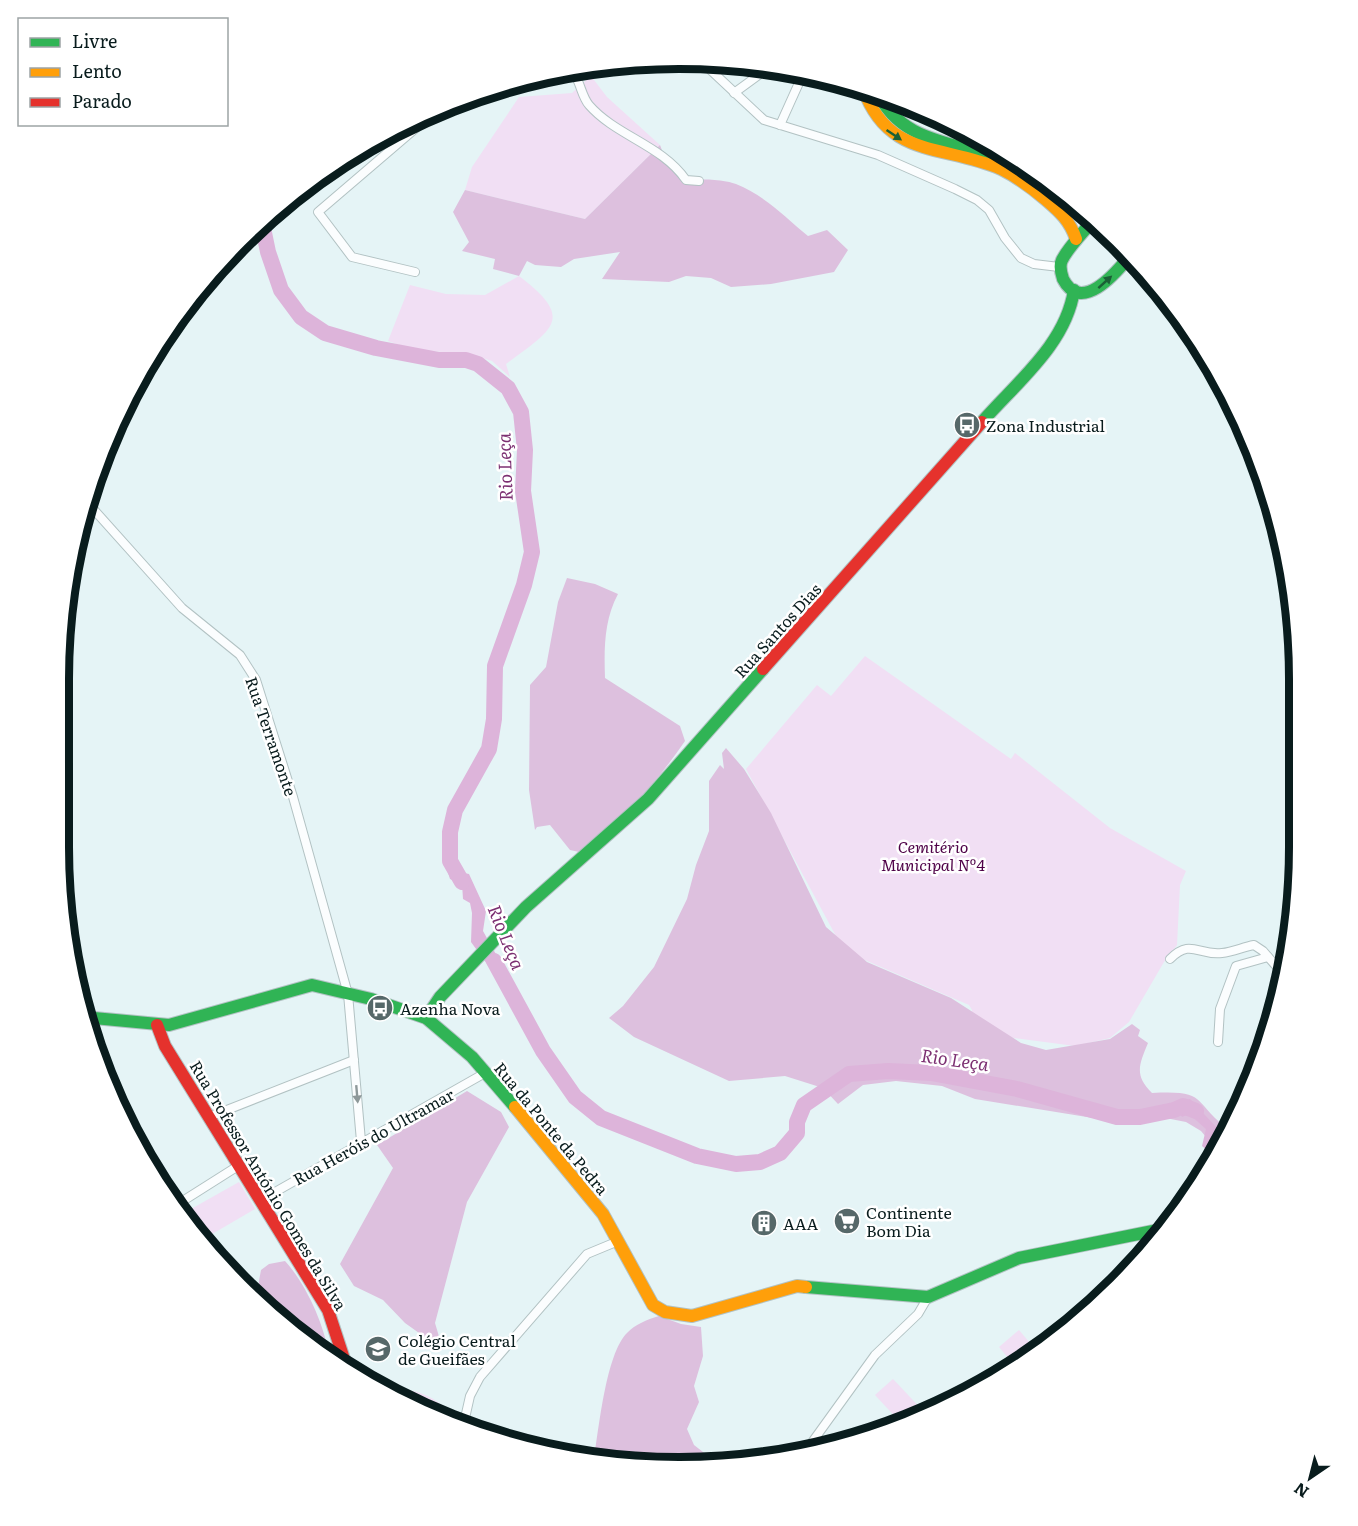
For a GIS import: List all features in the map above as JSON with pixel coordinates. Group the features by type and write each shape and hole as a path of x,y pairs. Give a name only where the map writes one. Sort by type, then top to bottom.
{"main road":[{"path":"865,98 874,115 886,129 906,142 974,160 1010,174 1040,194 1071,221 1076,238"},
{"path":"885,105 892,117 920,135 988,153"},
{"path":"1087,226 1064,255 1059,267 1066,283 1074,291 1088,293 1096,290 1124,263"},
{"name":"Rua Santos Dias","path":"426,1018 450,986 526,907 567,874 648,799 854,570 1061,333 1071,311 1074,291"},
{"name":"Rua da Ponte da Pedra","path":"94,1018 157,1025 187,1021 312,985 426,1018 446,1033 486,1073 575,1177 603,1214 616,1242 653,1305 677,1315 692,1316 797,1286 928,1297 1019,1258 1152,1231"},
{"name":"Rua Professor António Gomes da Silva","path":"157,1025 165,1046 333,1321 343,1356"}],"street":[{"path":"710,70 758,116 878,155 977,200 989,210 1008,244 1021,258 1034,264 1059,267"},
{"path":"734,93 760,74"},
{"path":"577,78 588,104 608,121 676,165 686,180 699,181"},
{"path":"780,125 800,81"},
{"path":"415,129 315,215 352,257 415,272"},
{"name":"Rua Terramonte","path":"93,509 182,608 240,655 256,680 293,797 348,994 361,1142"},
{"path":"1170,959 1186,947 1215,954 1254,945 1277,967"},
{"path":"1218,1042 1220,1009 1236,966 1268,957"},
{"path":"209,1117 354,1060"},
{"name":"Rua Heróis do Ultramar","path":"261,1200 486,1073"},
{"path":"183,1201 238,1166"},
{"path":"465,1418 470,1396 480,1377 587,1254 616,1242"},
{"path":"812,1442 875,1355 918,1314 928,1297"}],"green space":[{"path":"591,76 607,97 660,145 585,219 465,190 472,167 519,97 572,93"},
{"path":"519,276 548,303 552,323 536,342 506,364 510,377 492,361 470,354 414,350 388,341 410,285 446,294 485,295"},
{"name":"Cemitério Municipal Nº4","path":"865,656 1011,759 1015,753 1110,828 1186,871 1180,885 1177,945 1164,962 1129,1022 1110,1038 1075,1046 970,1032 972,1010 969,1005 844,951 746,769 817,685 831,696"},
{"path":"239,1182 255,1209 209,1236 191,1209"},
{"path":"1019,1330 1031,1345 1009,1359 999,1347"},
{"path":"893,1379 920,1407 896,1417 875,1395"},
{"path":"402,1390 422,1393 450,1413 409,1394"}],"shaded area":[{"path":"660,145 667,160 683,176 736,184 756,194 774,207 808,236 827,230 848,250 834,272 771,284 731,287 711,278 686,276 669,282 602,279 620,252 574,259 561,267 535,265 527,261 519,276 493,269 495,259 462,251 469,242 453,212 465,190 585,219"},
{"path":"567,578 595,584 618,594 607,624 605,678 680,726 685,741 637,801 609,829 579,852 570,850 550,825 537,827 535,830 529,790 530,685 546,667 558,602"},
{"path":"726,748 744,769 771,813 826,927 867,962 951,998 1021,1043 1046,1050 1110,1039 1132,1024 1140,1030 1138,1036 1148,1043 1140,1070 1146,1087 1152,1093 1183,1093 1198,1100 1222,1124 1212,1144 1201,1131 1186,1122 1145,1114 1122,1120 1093,1118 975,1099 942,1086 896,1081 863,1085 838,1104 823,1088 785,1076 729,1081 634,1037 609,1018 623,1006 654,967 687,899 696,865 709,831 709,781 720,765 724,769 722,753"},
{"path":"453,861 459,872 469,874 486,911 483,931 508,976 500,982 471,942 470,903 463,899 462,884 450,879 446,866"},
{"path":"467,1091 501,1112 509,1127 467,1202 435,1323 443,1350 405,1323 383,1300 354,1286 340,1264 393,1168 377,1145"},
{"path":"1190,1099 1218,1129 1213,1134 1212,1142 1208,1151 1202,1146 1206,1129 1189,1114 1182,1117 1174,1103"},
{"path":"285,1261 293,1270 313,1305 327,1345 277,1306 260,1289 261,1270 269,1264"},
{"path":"659,1316 681,1324 701,1327 703,1356 694,1386 699,1402 687,1429 694,1445 708,1456 639,1456 595,1451 604,1392 614,1357 627,1333"}],"waterway":[{"name":"Rio Leça","path":"264,233 281,290 301,317 325,333 376,348 439,360 466,360 478,364 508,388 521,412 525,450 523,491 532,552 524,585 495,666 494,719 489,749 455,810 450,832 450,861 462,882"},
{"name":"Rio Leça","path":"494,961 543,1051 575,1097 601,1118 697,1156 736,1164 760,1162 780,1153 797,1133 797,1122 804,1105 849,1074 888,1071 931,1073 1017,1089 1117,1117 1140,1117 1183,1106 1196,1111"}],"traffic: fast":[{"path":"885,105 902,123 919,133 992,156"},
{"path":"1088,227 1061,262 1063,279 1070,289 1079,293 1098,288 1124,263"},
{"path":"982,422 1051,345 1069,310 1074,290"},
{"path":"426,1018 440,997 526,907 648,799 763,669"},
{"path":"94,1018 169,1025 312,985 371,999 426,1018 472,1057 515,1107"},
{"path":"806,1287 928,1297 1019,1258 1152,1231"}],"traffic: slow":[{"path":"868,99 874,111 887,127 902,138 920,146 979,161 1013,176 1051,204 1068,222 1076,239"},
{"path":"515,1107 603,1214 653,1305 665,1312 692,1316 797,1286 806,1287"}],"traffic: jam":[{"path":"763,669 982,422"},
{"path":"157,1025 165,1046 328,1310 343,1356"}],"place":[{"name":"Zona Industrial","path":"967,425"},
{"name":"Azenha Nova","path":"380,1008"},
{"name":"Continente Bom Dia","path":"847,1221"},
{"name":"AAA","path":"764,1223"},
{"name":"Colégio Central de Gueifães","path":"378,1349"}]}
